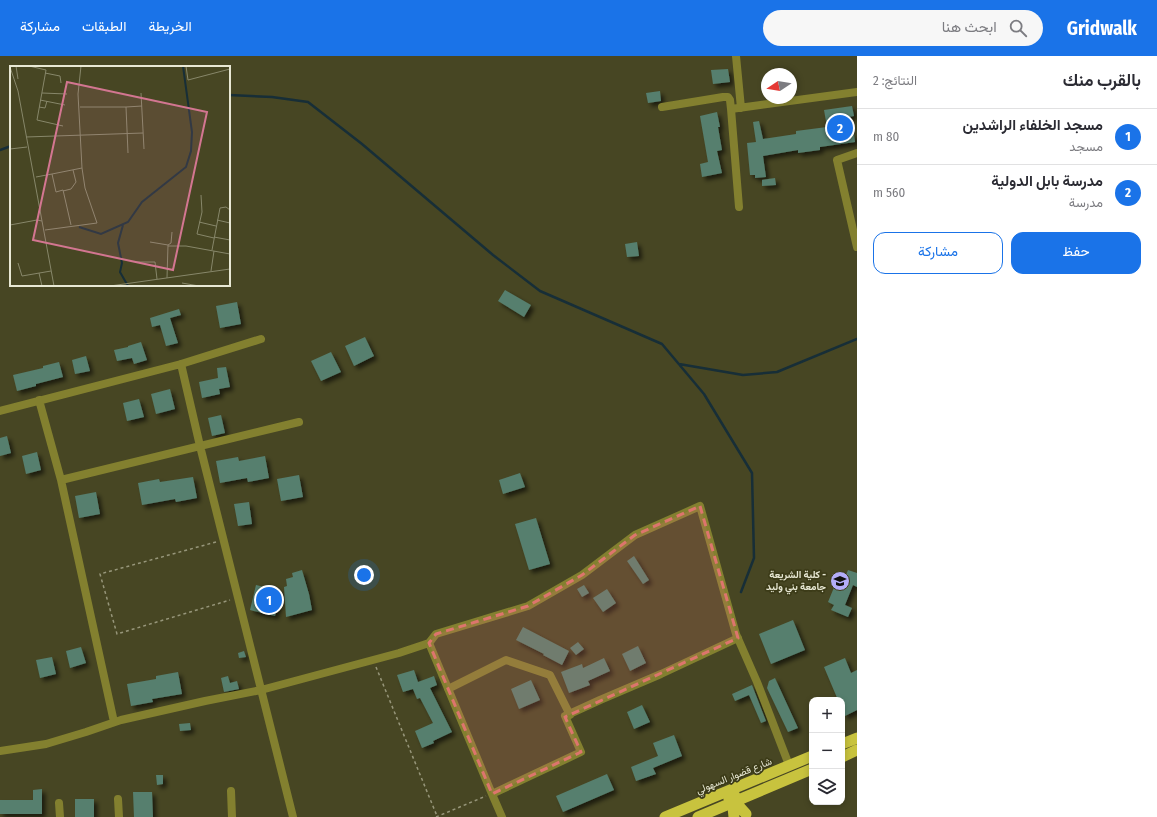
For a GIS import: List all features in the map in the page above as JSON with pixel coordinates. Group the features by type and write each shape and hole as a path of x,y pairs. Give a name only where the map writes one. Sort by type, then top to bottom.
{"highway":[{"path":"845,743 857,738"},
{"path":"845,756 857,750"},
{"name":"شارع قضوار السهولي","path":"665,817 809,757"},
{"path":"698,817 809,770"},
{"path":"734,817 733,801 739,786"},
{"path":"717,795 733,801 741,807 746,814"}],"street":[{"path":"736,56 741,108"},
{"path":"731,109 857,92"},
{"path":"662,107 728,97 730,100 731,109 739,207"},
{"path":"857,153 837,160 857,247"},
{"path":"0,411 181,364 261,340"},
{"path":"181,364 200,446 293,817"},
{"path":"39,400 61,480 114,722"},
{"path":"61,480 299,422"},
{"path":"0,751 28,748 46,744 114,722 261,690 373,660 429,643 436,634 528,606 582,575 636,536 700,506 738,638 757,682 789,766"},
{"path":"492,794 581,752 565,716 738,638"},
{"path":"429,643 502,817"},
{"path":"448,689 506,660 550,675 570,715"},
{"path":"231,791 232,817"},
{"path":"118,799 119,817"},
{"path":"59,803 60,817"}],"path":[{"path":"224,540 100,574 117,634 238,598"},
{"path":"373,660 436,817 492,794"}],"highlighted area":[{"path":"700,506 738,638 565,717 581,752 492,794 429,643 436,634 528,606 582,575 635,535"}],"building":[{"path":"728,69 730,82 713,84 711,70"},
{"path":"660,91 661,101 648,103 646,93"},
{"path":"852,106 854,116 844,118 847,135 854,134 855,142 820,147 820,150 798,153 798,150 763,156 766,177 755,178 755,175 750,175 747,143 756,142 753,122 759,121 763,139 796,134 796,131 827,127 824,110"},
{"path":"717,112 722,150 717,151 722,173 702,177 700,164 708,162 700,116"},
{"path":"775,178 776,185 762,186 762,180"},
{"path":"637,242 639,256 627,257 625,244"},
{"path":"505,290 531,305 524,317 498,301"},
{"path":"237,302 241,324 220,328 216,306"},
{"path":"179,309 181,315 170,318 178,343 166,346 160,325 152,327 150,318"},
{"path":"365,337 374,356 354,366 345,346"},
{"path":"141,342 147,360 134,364 132,358 117,361 114,350"},
{"path":"331,352 341,372 321,381 311,361"},
{"path":"86,356 90,371 75,374 72,360"},
{"path":"59,362 63,377 17,391 13,375 43,368 43,366"},
{"path":"226,367 230,387 219,389 220,394 202,398 199,382 218,378 217,368"},
{"path":"170,389 175,409 156,414 151,394"},
{"path":"139,399 144,417 127,421 123,403"},
{"path":"221,415 225,433 212,436 208,418"},
{"path":"7,436 11,453 0,456 0,438"},
{"path":"37,452 41,470 26,474 22,456"},
{"path":"265,456 269,478 248,482 247,478 220,483 216,461 238,457 239,461"},
{"path":"520,473 525,487 503,494 499,480"},
{"path":"299,475 303,497 281,501 277,479"},
{"path":"193,477 197,498 176,502 175,499 142,505 138,483 159,479 160,482"},
{"path":"96,492 100,514 79,518 75,496"},
{"path":"249,502 252,524 238,526 234,504"},
{"path":"536,518 550,564 529,570 515,524"},
{"path":"634,556 649,580 643,584 627,561"},
{"path":"302,570 312,610 286,617 284,587 287,586 286,579 293,577 292,573"},
{"path":"848,570 857,573 857,587 853,585 845,605 852,608 848,617 831,610 834,605 828,602 835,585 832,584 838,571 846,575"},
{"path":"256,585 281,591 275,616 250,610"},
{"path":"584,585 589,593 582,597 577,589"},
{"path":"607,589 616,603 603,612 593,598"},
{"path":"793,620 805,650 771,664 759,634"},
{"path":"523,627 569,651 562,665 516,640"},
{"path":"578,642 584,649 576,655 570,648"},
{"path":"638,646 646,663 630,671 622,654"},
{"path":"81,647 86,663 70,668 66,651"},
{"path":"244,651 246,657 239,658 238,653"},
{"path":"52,657 56,674 40,678 36,660"},
{"path":"604,658 610,671 588,681 590,685 569,693 561,672 582,664 583,668"},
{"path":"845,658 851,673 857,670 857,710 845,716 845,697 837,697 824,667"},
{"path":"414,670 418,682 434,676 437,685 430,688 452,732 433,741 434,743 422,748 415,731 433,723 420,698 417,699 413,689 403,692 397,675"},
{"path":"178,672 182,694 152,699 153,702 131,706 127,684 156,679 156,676"},
{"path":"228,676 230,683 237,681 239,689 224,692 221,678"},
{"path":"775,678 798,728 788,732 767,688 769,681"},
{"path":"531,680 540,700 519,709 511,689"},
{"path":"752,685 766,721 761,723 749,695 735,701 732,694"},
{"path":"642,705 650,722 634,729 627,712"},
{"path":"190,723 191,730 180,731 179,724"},
{"path":"674,735 682,756 653,768 656,774 636,781 631,767 658,756 653,743"},
{"path":"607,774 614,790 563,812 556,796"},
{"path":"156,775 163,775 163,784 157,785"},
{"path":"42,789 42,814 0,814 0,800 33,800 33,790"},
{"path":"133,792 152,792 153,817 134,817"},
{"path":"75,799 94,799 94,817 75,817"}],"waterway":[{"path":"230,95 272,97 308,102 362,144 493,255 540,291 662,344 704,394 752,473 754,558 741,592"},
{"path":"0,150 10,146"},
{"path":"679,364 743,375 777,372 857,339"}],"place":[{"name":"مدرسة بابل الدولية","path":"840,128"},
{"name":"كلية الشريعة - جامعة بني وليد","path":"840,581"},
{"name":"مسجد الخلفاء الراشدين","path":"269,600"}]}
